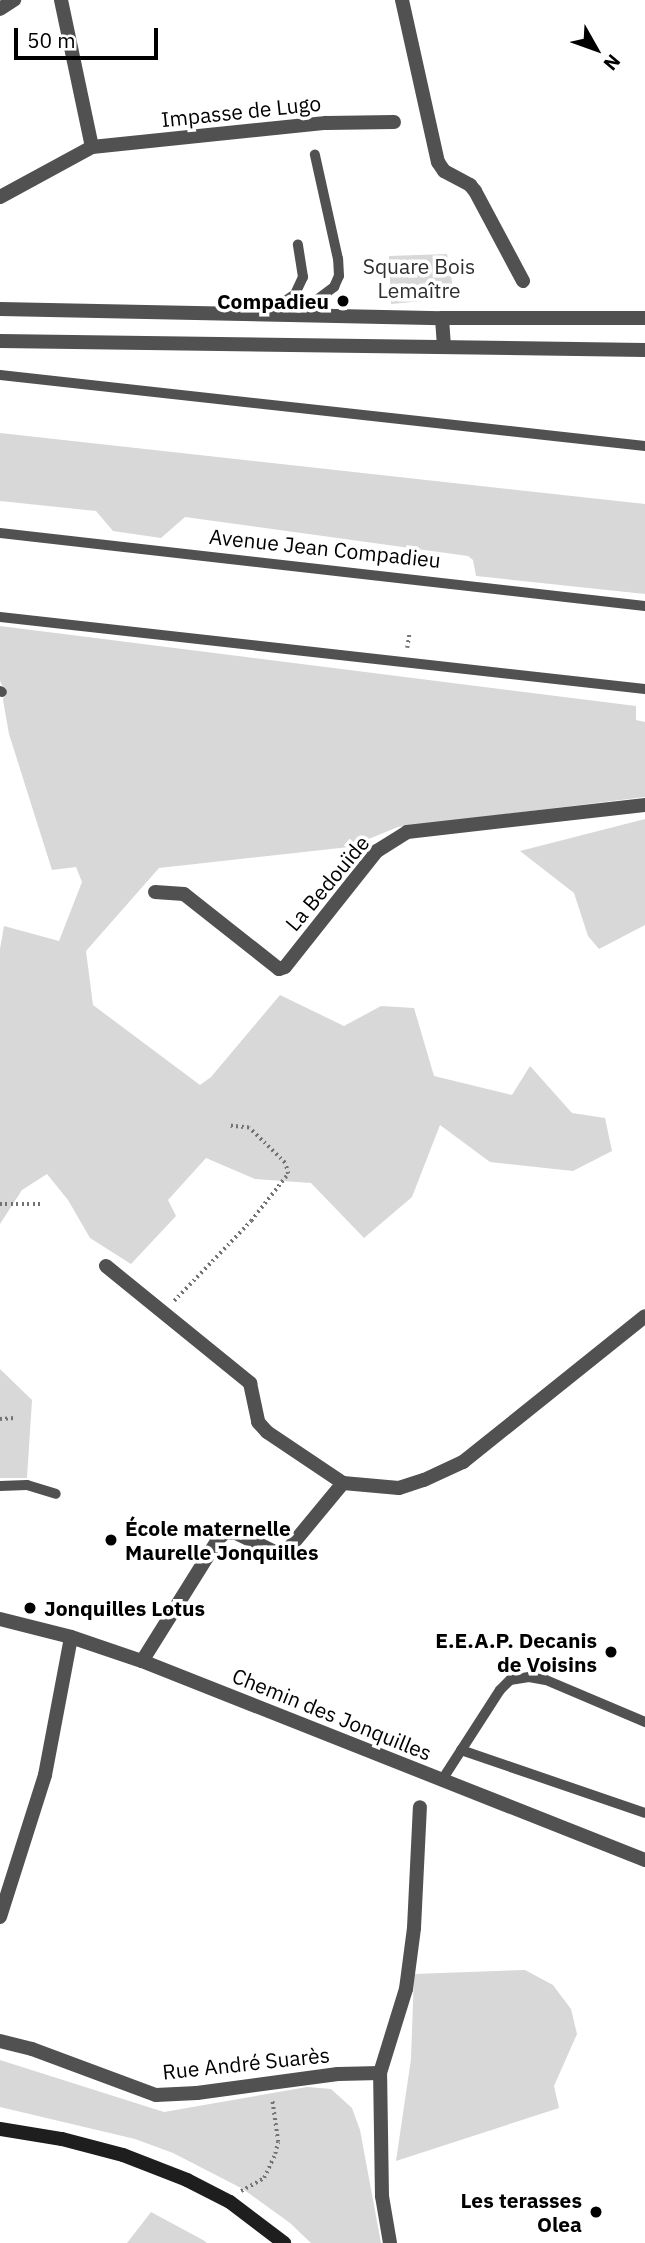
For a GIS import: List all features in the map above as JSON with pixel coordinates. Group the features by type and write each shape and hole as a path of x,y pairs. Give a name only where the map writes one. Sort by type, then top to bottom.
{"street":[{"path":"0,9 14,0"},
{"path":"0,197 92,147 61,0"},
{"path":"402,0 438,162 444,171 470,185 475,191 523,281"},
{"name":"Impasse de Lugo","path":"92,147 326,123 394,122"},
{"path":"0,309 442,318 645,318"},
{"path":"442,318 444,347"},
{"path":"0,341 645,350"},
{"name":"La Bedouïde","path":"155,892 184,894 279,969 285,967 377,851 407,832 645,805"},
{"path":"106,1266 250,1383 258,1422 267,1432 343,1483 399,1488 425,1480 463,1462 645,1316"},
{"path":"142,1661 219,1538 226,1532 236,1533 279,1554 285,1553 343,1483"},
{"name":"Chemin des Jonquilles","path":"0,1619 71,1637 142,1661 645,1860"},
{"path":"0,1917 19,1866 45,1775 71,1637"},
{"path":"390,2243 382,2196 380,2073 406,1989 414,1928 420,1807"},
{"name":"Rue André Suarès","path":"0,2041 33,2049 156,2095 197,2093 338,2074 380,2073"},
{"path":"0,2129 62,2139 123,2155 187,2180 230,2202 284,2243"}],"lane":[{"path":"299,313 334,287 340,276 315,155"},
{"path":"268,313 295,294 303,276 298,244"},
{"path":"0,375 645,446"},
{"name":"Avenue Jean Compadieu","path":"0,533 645,606"},
{"path":"0,617 645,689"},
{"path":"0,1486 27,1485 56,1494"},
{"path":"442,1780 500,1690 510,1680 529,1676 546,1680 645,1722"},
{"path":"461,1749 645,1813"}],"path":[{"path":"163,1313 251,1221 288,1174 285,1163 248,1128 229,1126"},
{"path":"0,1204 40,1204"},
{"path":"0,1419 15,1418"},
{"path":"243,2189 264,2178 275,2154 278,2142 270,2082"}],"green space":[{"name":"Square Bois Lemaître","path":"447,254 455,298 391,304 389,256"},
{"path":"0,433 645,504 645,594 476,576 473,560 468,556 185,517 161,538 113,531 96,511 0,501"},
{"path":"0,626 636,706 636,720 645,722 645,797 398,827 349,847 159,868 86,951 93,1005 200,1085 211,1077 280,995 344,1026 381,1006 414,1008 434,1076 512,1095 530,1066 572,1113 605,1118 612,1151 573,1171 490,1162 440,1125 412,1197 364,1238 311,1183 255,1179 206,1158 168,1200 176,1216 131,1264 90,1238 68,1200 47,1174 22,1190 0,1224 0,949 4,926 59,941 82,882 76,867 52,870 9,734 3,700 5,691 0,681"},
{"path":"645,819 645,925 599,949 588,936 574,893 520,851"},
{"path":"0,1369 32,1400 27,1478 0,1478"},
{"path":"525,1970 553,1985 571,2009 577,2034 554,2086 559,2108 396,2161 411,2059 414,1974"},
{"path":"0,2060 164,2112 307,2087 331,2089 352,2108 360,2130 381,2243 311,2243 290,2223 243,2189 173,2153 135,2139 0,2107"},
{"path":"151,2212 203,2240 207,2243 127,2243"}],"place":[{"name":"Compadieu","path":"343,301"},
{"name":"École maternelle Maurelle Jonquilles","path":"111,1540"},
{"name":"Jonquilles Lotus","path":"30,1608"},
{"name":"E.E.A.P. Decanis de Voisins","path":"611,1652"},
{"name":"Les terasses Olea","path":"596,2212"}]}
